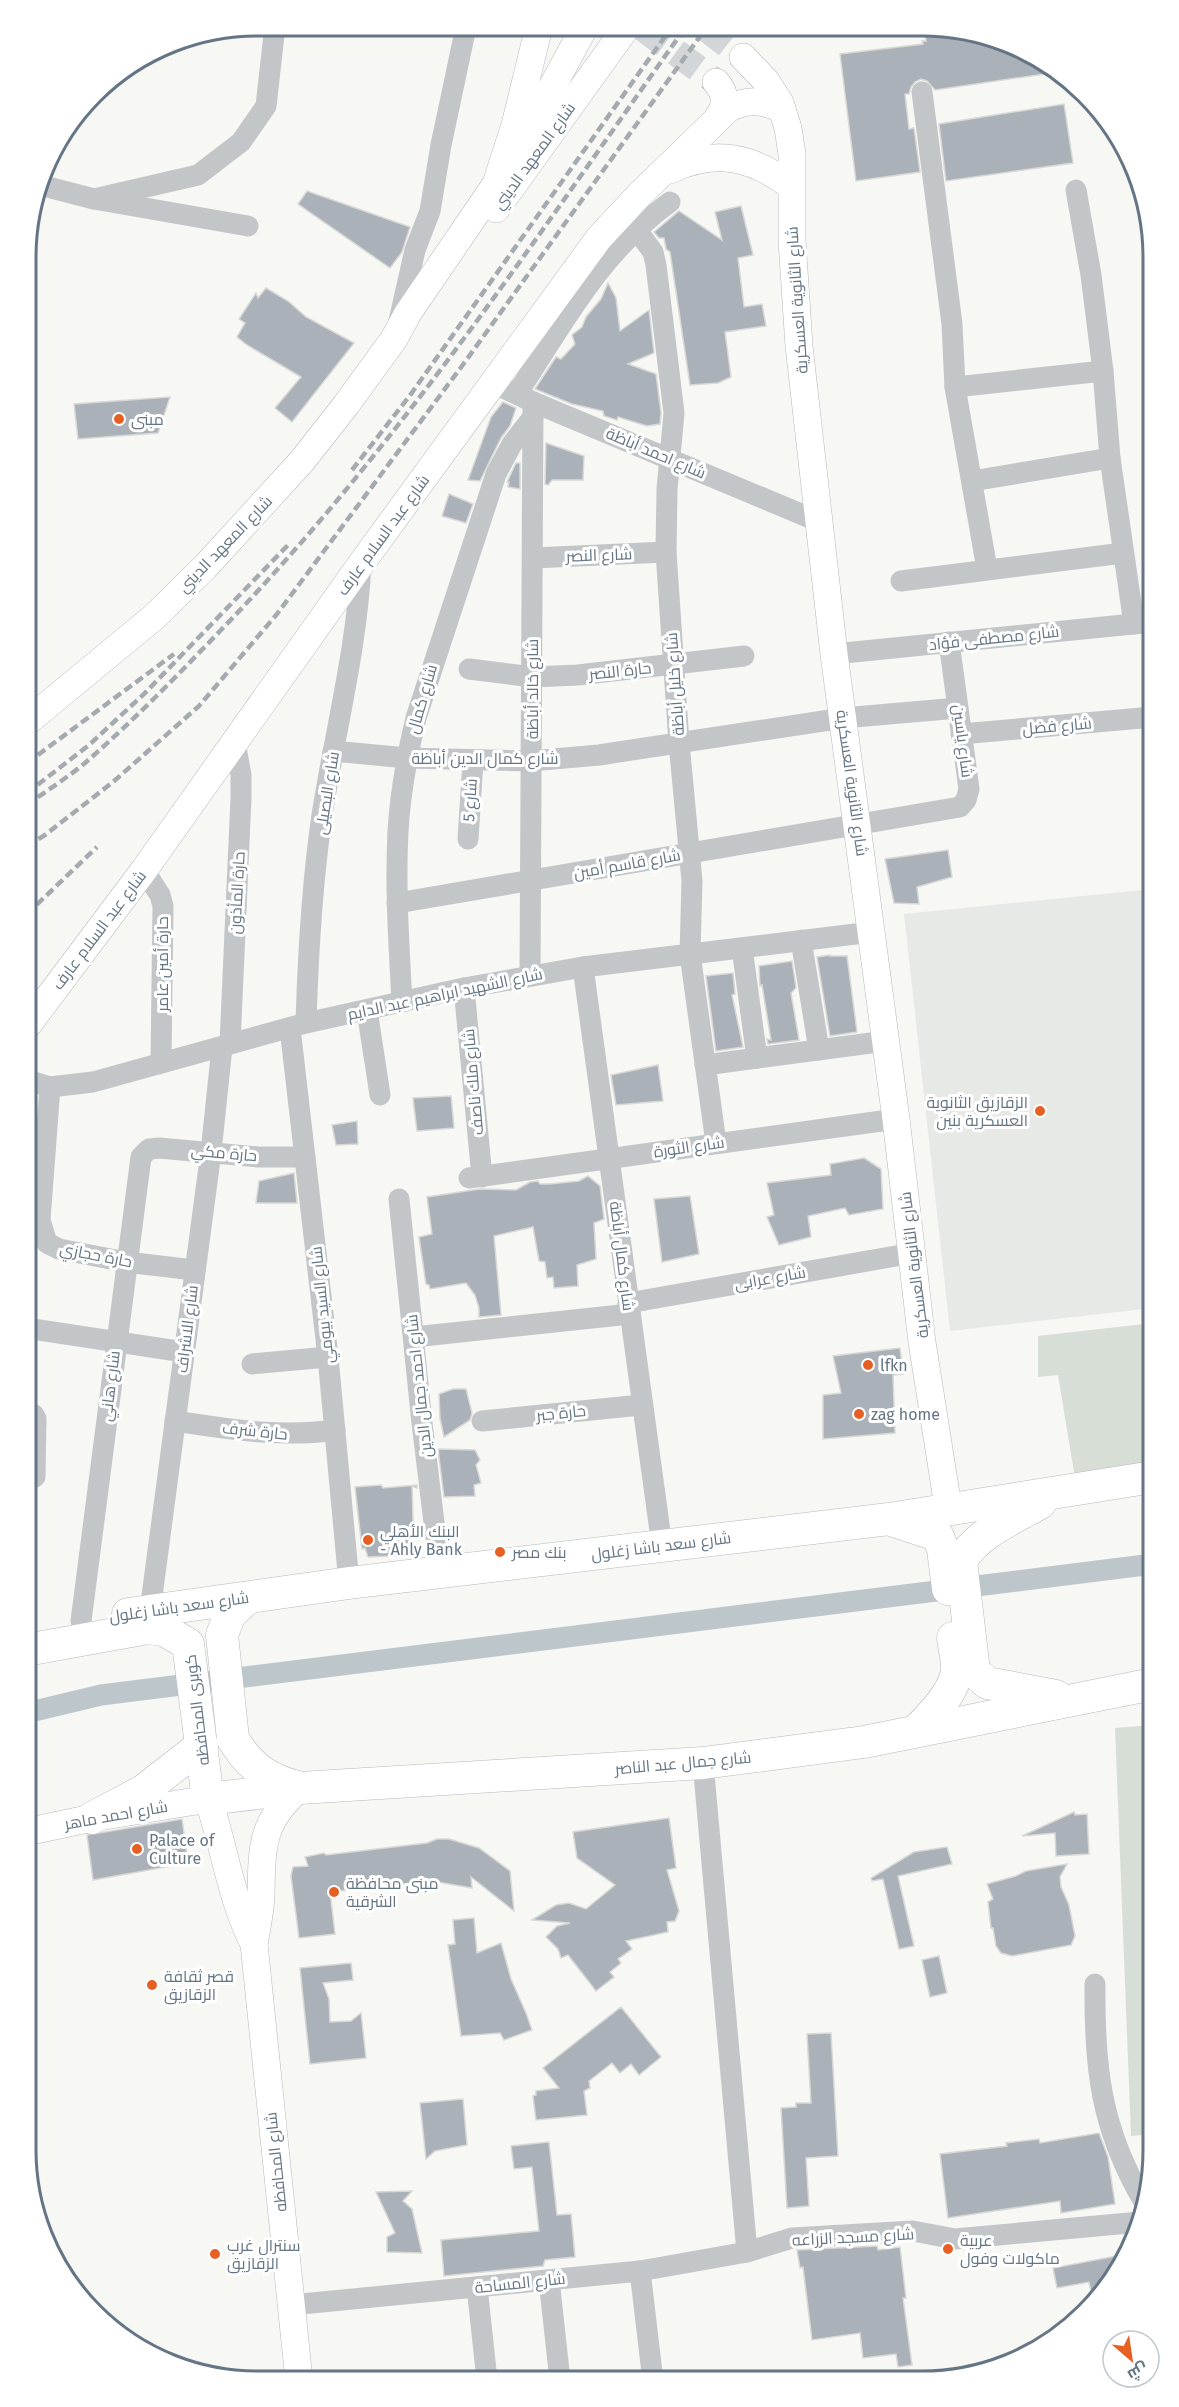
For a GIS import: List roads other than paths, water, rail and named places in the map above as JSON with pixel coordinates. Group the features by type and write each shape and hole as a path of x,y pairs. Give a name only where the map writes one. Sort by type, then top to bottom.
{"highway":[{"name":"شارع سعد باشا زغلول","path":"36,1648 248,1598 349,1583 889,1519 1143,1479"},
{"path":"952,1559 1001,1525 1057,1494"},
{"path":"889,1519 937,1535 952,1559 965,1672 936,1710 915,1731"},
{"path":"189,1645 223,1630 230,1614 248,1598"},
{"name":"شارع سعد باشا زغلول","path":"36,1629 81,1621 142,1621"},
{"name":"كوبرى المحافظه","path":"142,1621 148,1628 164,1630 189,1645 208,1799"},
{"name":"كوبرى المحافظه","path":"223,1630 233,1739 242,1754 254,1767 283,1784 300,1788"},
{"path":"965,1672 987,1683 1075,1699"},
{"name":"شارع جمال عبد الناصر","path":"208,1799 300,1788 703,1763 810,1750 1143,1686"},
{"path":"92,1818 142,1791 202,1743"}],"main road":[{"name":"شارع المعهد الديني","path":"36,715 154,617 205,567 302,461 394,339 408,313 496,184 515,125 537,36"},
{"path":"496,184 522,143 579,36"},
{"name":"شارع المعهد الديني","path":"394,339 417,319 620,36"},
{"name":"شارع الثانوية العسكرية","path":"743,57 766,81 782,109 792,154 792,240 799,346 834,654 896,1119 922,1342 947,1500 951,1506 965,1508"},
{"path":"716,82 721,87 725,99 718,117"},
{"name":"شارع عبد السلام عارف","path":"36,1014 144,870 361,564 587,253 619,215 729,108 741,102 755,100 782,109"},
{"path":"661,174 682,164 705,158 729,158 751,163 773,172 791,186"},
{"name":"شارع المحافظه","path":"298,2371 254,1944 261,1898 262,1847 267,1828 275,1813 300,1788"},
{"name":"شارع المحافظه","path":"208,1799 220,1836 234,1899 254,1944"},
{"name":"شارع احمد ماهر","path":"36,1830 208,1799"}],"street":[{"path":"94,199 198,175 241,142 266,106 274,36"},
{"path":"394,339 415,250 430,211 441,145 464,36"},
{"path":"922,92 952,324 955,387 987,569"},
{"path":"48,187 94,199 248,226"},
{"path":"1076,190 1090,275 1123,553 1143,620"},
{"path":"528,404 595,274 636,229 670,202"},
{"name":"شارع خليل أباظة","path":"636,229 653,252 656,266 674,413 667,489 666,552 679,743 692,880 690,954 716,1143"},
{"path":"955,387 1102,371"},
{"name":"شارع احمد أباظة","path":"493,382 528,404 670,459 820,522"},
{"name":"شارع خالد أباظة","path":"528,404 532,558 530,976"},
{"name":"شارع كمال","path":"402,1002 397,903 398,832 407,758 427,679 496,474 512,444 528,404"},
{"path":"972,481 1110,458"},
{"name":"شارع النصر","path":"532,558 666,552"},
{"path":"901,581 1123,553"},
{"name":"شارع البصيلى","path":"298,1025 314,886 333,751 356,620 361,564"},
{"name":"شارع مصطفى فؤاد","path":"834,654 1143,623"},
{"name":"شارع ياسين","path":"858,825 960,807 966,800 969,789 950,642"},
{"name":"حارة النصر","path":"469,669 532,677 578,675 744,656"},
{"name":"شارع كمال الدين أباظة","path":"333,751 407,758 531,761 599,755 843,718 958,708"},
{"name":"شارع فضل","path":"961,734 1143,718"},
{"name":"حارة المأذون","path":"226,1045 241,798 241,775 235,742"},
{"name":"شارع 5","path":"468,839 473,761"},
{"name":"شارع قاسم أمين","path":"397,903 858,825"},
{"name":"حارة أمين عامر","path":"144,870 160,895 163,906 161,1063"},
{"name":"شارع الشهيد ابراهيم عبد الدايم","path":"36,1083 50,1088 93,1082 298,1025 464,988 583,966 872,932"},
{"path":"801,940 819,1050"},
{"path":"742,948 757,1059"},
{"name":"شارع كمال أباظة","path":"583,966 662,1546"},
{"name":"شارع ملك ناصف","path":"464,988 475,1178"},
{"path":"367,1010 380,1095"},
{"name":"شارع السيد بيومي","path":"298,1025 305,1157 328,1357 349,1583"},
{"path":"705,1065 886,1041"},
{"name":"شارع الاشراف","path":"142,1621 175,1421 226,1045"},
{"name":"حارة حجازي","path":"50,1088 40,1220 42,1233 47,1243 59,1249 126,1262 194,1270"},
{"name":"شارع الثورة","path":"475,1178 896,1119"},
{"name":"حارة مكي","path":"144,1152 159,1148 258,1157 305,1157"},
{"name":"شارع هاني","path":"81,1621 138,1166 144,1152"},
{"name":"شارع احمد جمال الدين","path":"399,1199 440,1572"},
{"name":"شارع عرابى","path":"414,1337 629,1308 913,1253"},
{"path":"36,1330 184,1352"},
{"path":"252,1364 328,1357"},
{"name":"حارة جبر","path":"482,1421 641,1405"},
{"name":"حارة شرف","path":"175,1421 263,1434 303,1434 335,1430"},
{"path":"703,1763 747,2252"},
{"path":"1095,1984 1097,2073 1109,2125 1128,2175 1139,2193"},
{"name":"شارع مسجد الزراعه","path":"747,2252 792,2238 914,2231 955,2239 1130,2223"},
{"name":"شارع المساحة","path":"291,2305 640,2271 747,2252"},
{"path":"640,2271 652,2371"},
{"path":"549,2280 559,2371"},
{"path":"477,2287 486,2371"}],"waterway":[{"path":"36,1711 101,1695 1143,1565"}],"tunnel":[{"path":"654,36 716,82"},
{"path":"716,36 743,57"}],"railway":[{"path":"352,470 411,394 665,36"},
{"path":"36,799 85,763 155,698 286,560 348,488 464,338 679,36"},
{"path":"36,840 113,782 199,706 277,614 462,366 700,36"},
{"path":"36,786 89,745 144,694 288,545"},
{"path":"36,756 174,654"},
{"path":"36,905 97,847"}],"place":[{"name":"مبنى","path":"119,419"},
{"name":"الزقازيق الثانوية العسكرية بنين","path":"1040,1111"},
{"name":"lfkn","path":"868,1365"},
{"name":"zag home","path":"859,1414"},
{"name":"البنك الأهلي - Ahly Bank","path":"368,1540"},
{"name":"بنك مصر","path":"500,1552"},
{"name":"Palace of Culture","path":"137,1849"},
{"name":"مبنى محافظة الشرقية","path":"334,1892"},
{"name":"قصر ثقافة الزقازيق","path":"152,1985"},
{"name":"عربية ماكولات وفول","path":"948,2249"},
{"name":"سنترال غرب الزقازيق","path":"215,2254"}]}
